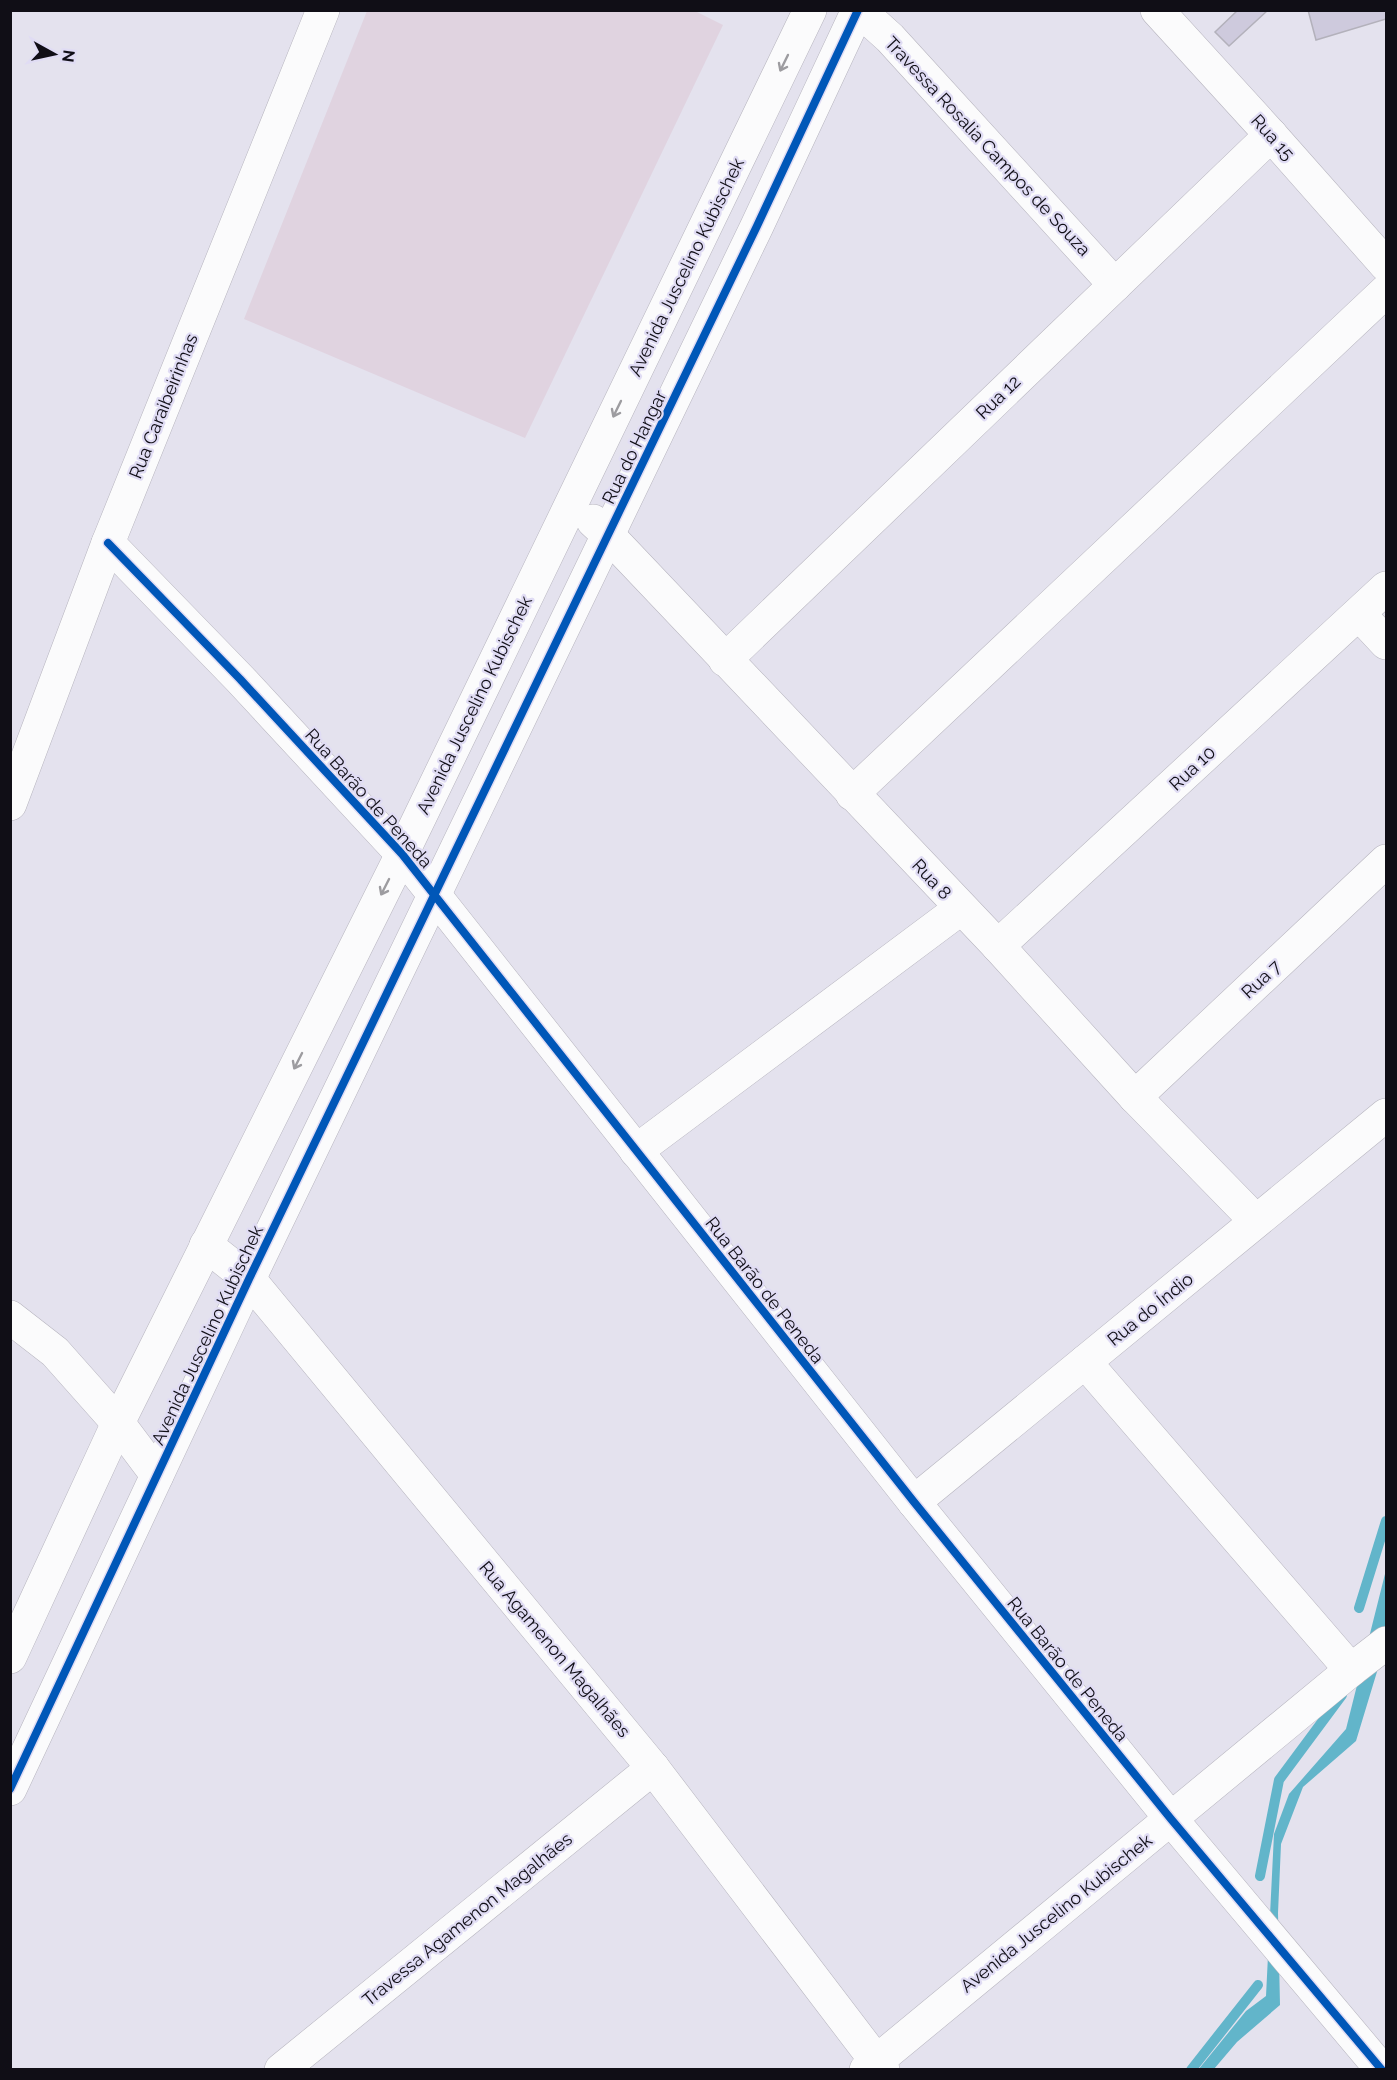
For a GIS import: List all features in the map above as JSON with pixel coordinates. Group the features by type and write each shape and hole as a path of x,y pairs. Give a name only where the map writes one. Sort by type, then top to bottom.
{"street":[{"name":"Rua Caraibeirinhas","path":"10,804 108,543 323,10"},
{"name":"Avenida Juscelino Kubischek","path":"10,1657 118,1423 402,854 810,10"},
{"name":"Travessa Rosalia Campos de Souza","path":"859,10 890,38 1115,285"},
{"name":"Rua do Hangar","path":"434,895 859,10"},
{"name":"Rua 15","path":"1157,10 1386,265"},
{"name":"Rua 12","path":"725,660 1271,135"},
{"path":"852,794 1386,291"},
{"name":"Rua 8","path":"572,502 608,535 960,909 998,946 1135,1097 1256,1221"},
{"name":"Rua Barão de Peneda","path":"108,543 240,679 402,854 914,1502 1171,1819 1382,2070"},
{"name":"Rua 10","path":"998,946 1386,588"},
{"path":"1359,614 1386,643"},
{"name":"Rua 7","path":"1135,1097 1386,861"},
{"name":"Avenida Juscelino Kubischek","path":"10,1789 249,1278 434,895"},
{"path":"636,1151 960,909"},
{"name":"Rua do Índio","path":"914,1502 1386,1115"},
{"name":"Rua Agamenon Magalhães","path":"206,1245 249,1278 653,1768 875,2066"},
{"path":"10,1317 56,1352 118,1423 157,1475"},
{"path":"1085,1362 1351,1670"},
{"name":"Avenida Juscelino Kubischek","path":"875,2066 1386,1643"},
{"name":"Travessa Agamenon Magalhães","path":"281,2070 653,1768"}],"shaded area":[{"path":"693,10 723,25 525,438 244,319 367,11"}],"water":[{"path":"1386,1570 1386,1642 1356,1741 1303,1787 1281,1844 1278,1913 1280,2005 1237,2042 1214,2069 1198,2070 1246,2011 1266,1996 1274,1834 1289,1794 1346,1729"}],"building":[{"path":"1238,10 1268,10 1229,46 1215,32"},
{"path":"1308,10 1386,10 1386,19 1316,40"}],"waterway":[{"path":"1359,1608 1386,1521"},
{"path":"1260,1876 1279,1780 1342,1695"},
{"path":"1191,2070 1258,1985"}],"cycle path":[{"path":"10,1789 249,1279 757,226 858,10"},
{"path":"108,543 240,679 402,854 914,1502 1171,1819 1382,2070"}]}
